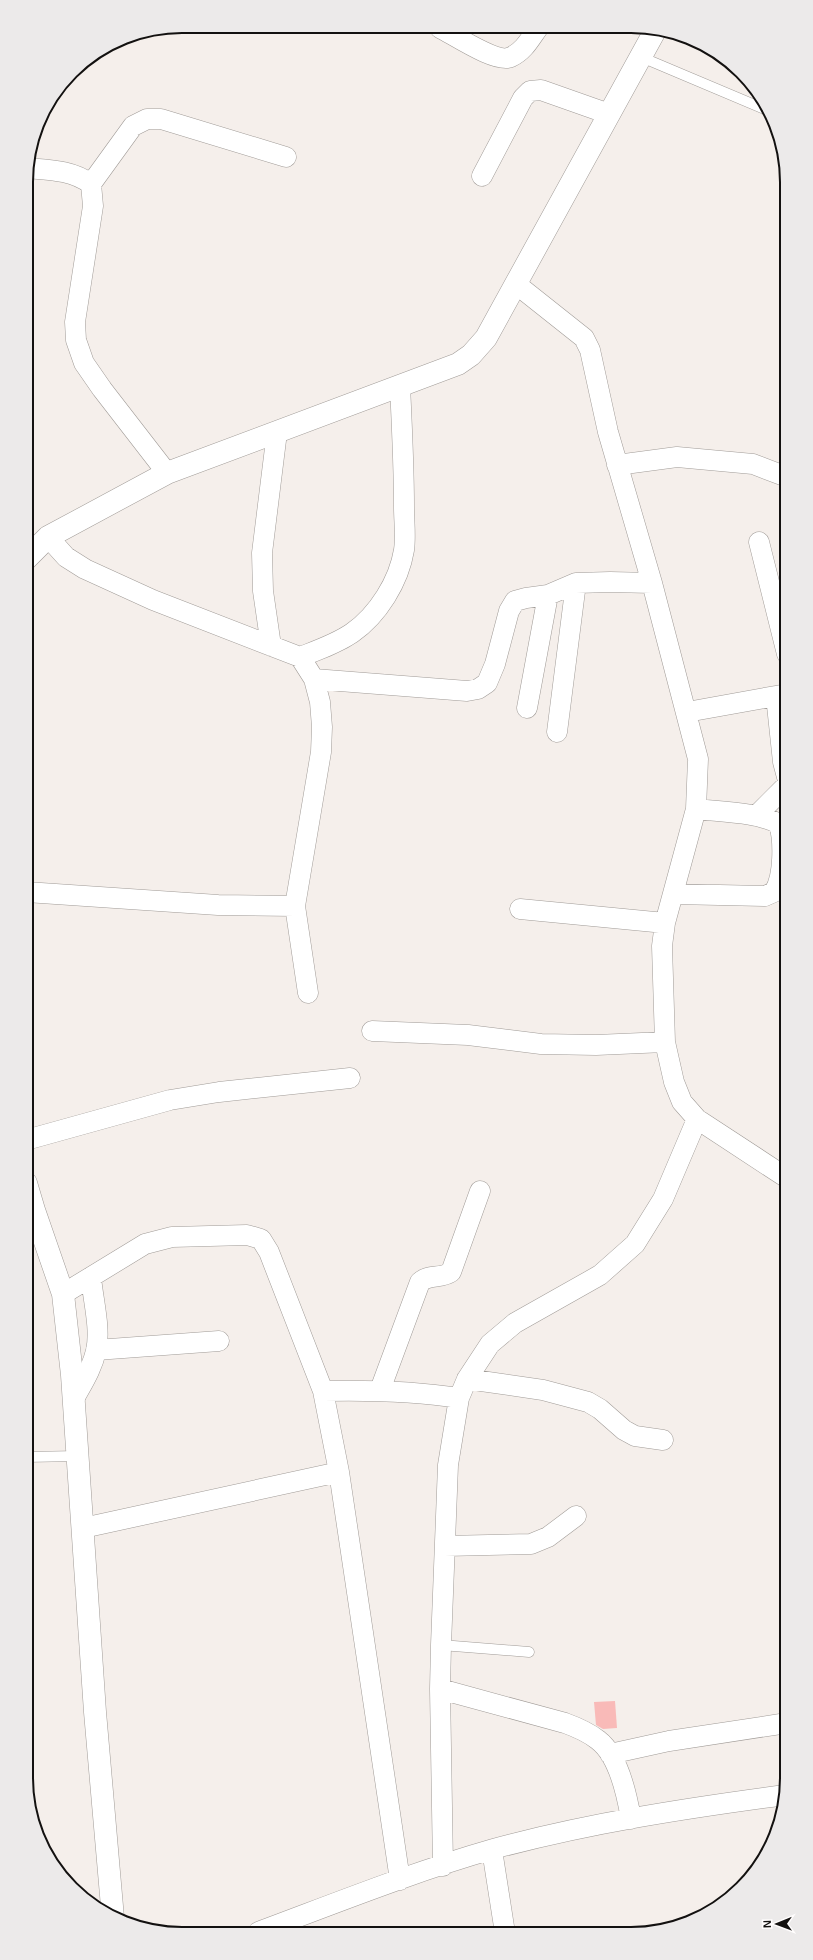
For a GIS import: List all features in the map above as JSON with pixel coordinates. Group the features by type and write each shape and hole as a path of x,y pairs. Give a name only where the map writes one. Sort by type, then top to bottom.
{"street":[{"path":"449,33 496,58 509,58 523,50 535,33"},
{"path":"33,552 48,537 167,473 458,364 471,355 486,338 653,35"},
{"path":"482,176 523,98 530,91 541,90 609,114"},
{"path":"167,473 87,368 76,340 75,322 93,206 91,184 133,126 147,119 161,119 286,157"},
{"path":"33,169 59,171 80,176 91,184"},
{"path":"516,284 584,338 590,350 608,432 652,583 687,712 698,759 696,810 665,923 662,946 662,987 665,1042 674,1082 682,1102 697,1119 780,1173"},
{"path":"300,657 337,643 370,618 382,601 397,574 404,550 404,470 400,386"},
{"path":"271,646 263,591 262,553 277,432"},
{"path":"617,465 677,457 753,464 780,474"},
{"path":"48,537 66,557 85,569 153,600 300,657 314,678 320,702 321,752 295,906 308,993"},
{"path":"759,542 780,626"},
{"path":"314,678 467,691 478,689 486,683 495,664 509,611 515,601 548,595 576,583 652,583"},
{"path":"557,732 576,583"},
{"path":"527,708 548,595"},
{"path":"687,712 780,695"},
{"path":"756,816 780,792"},
{"path":"696,810 771,819 779,824 780,827"},
{"path":"674,894 765,896 774,892 780,877"},
{"path":"33,892 218,905 295,906"},
{"path":"520,909 665,923"},
{"path":"372,1031 468,1035 541,1044 596,1045 665,1042"},
{"path":"33,1138 170,1100 219,1092 350,1078"},
{"path":"443,1866 440,1689 441,1645 448,1465 459,1398 467,1379 490,1344 515,1324 600,1275 635,1244 662,1199 697,1119"},
{"path":"380,1390 420,1282 430,1277 446,1275 450,1272 480,1191"},
{"path":"33,1207 63,1294 74,1399 95,1712 112,1910"},
{"path":"63,1294 145,1244 172,1237 247,1235 261,1239 269,1252 323,1391 339,1472 400,1880"},
{"path":"74,1399 91,1367 96,1350 97,1332 91,1277"},
{"path":"96,1350 219,1341"},
{"path":"467,1379 543,1390 588,1402 600,1409 624,1430 635,1436 663,1440"},
{"path":"323,1391 380,1390 429,1393 459,1398"},
{"path":"83,1528 339,1472"},
{"path":"445,1546 531,1544 548,1537 576,1516"},
{"path":"440,1689 565,1723 580,1729 599,1740 610,1754 627,1793 631,1818"},
{"path":"610,1754 669,1741 780,1724"},
{"path":"272,1927 400,1880 492,1850 564,1831 689,1807 779,1796"},
{"path":"492,1850 504,1927"}],"lane":[{"path":"641,57 759,107"},
{"path":"33,1457 78,1456"},
{"path":"441,1645 529,1652"}],"building":[{"path":"615,1701 617,1728 603,1729 596,1725 594,1702"}]}
